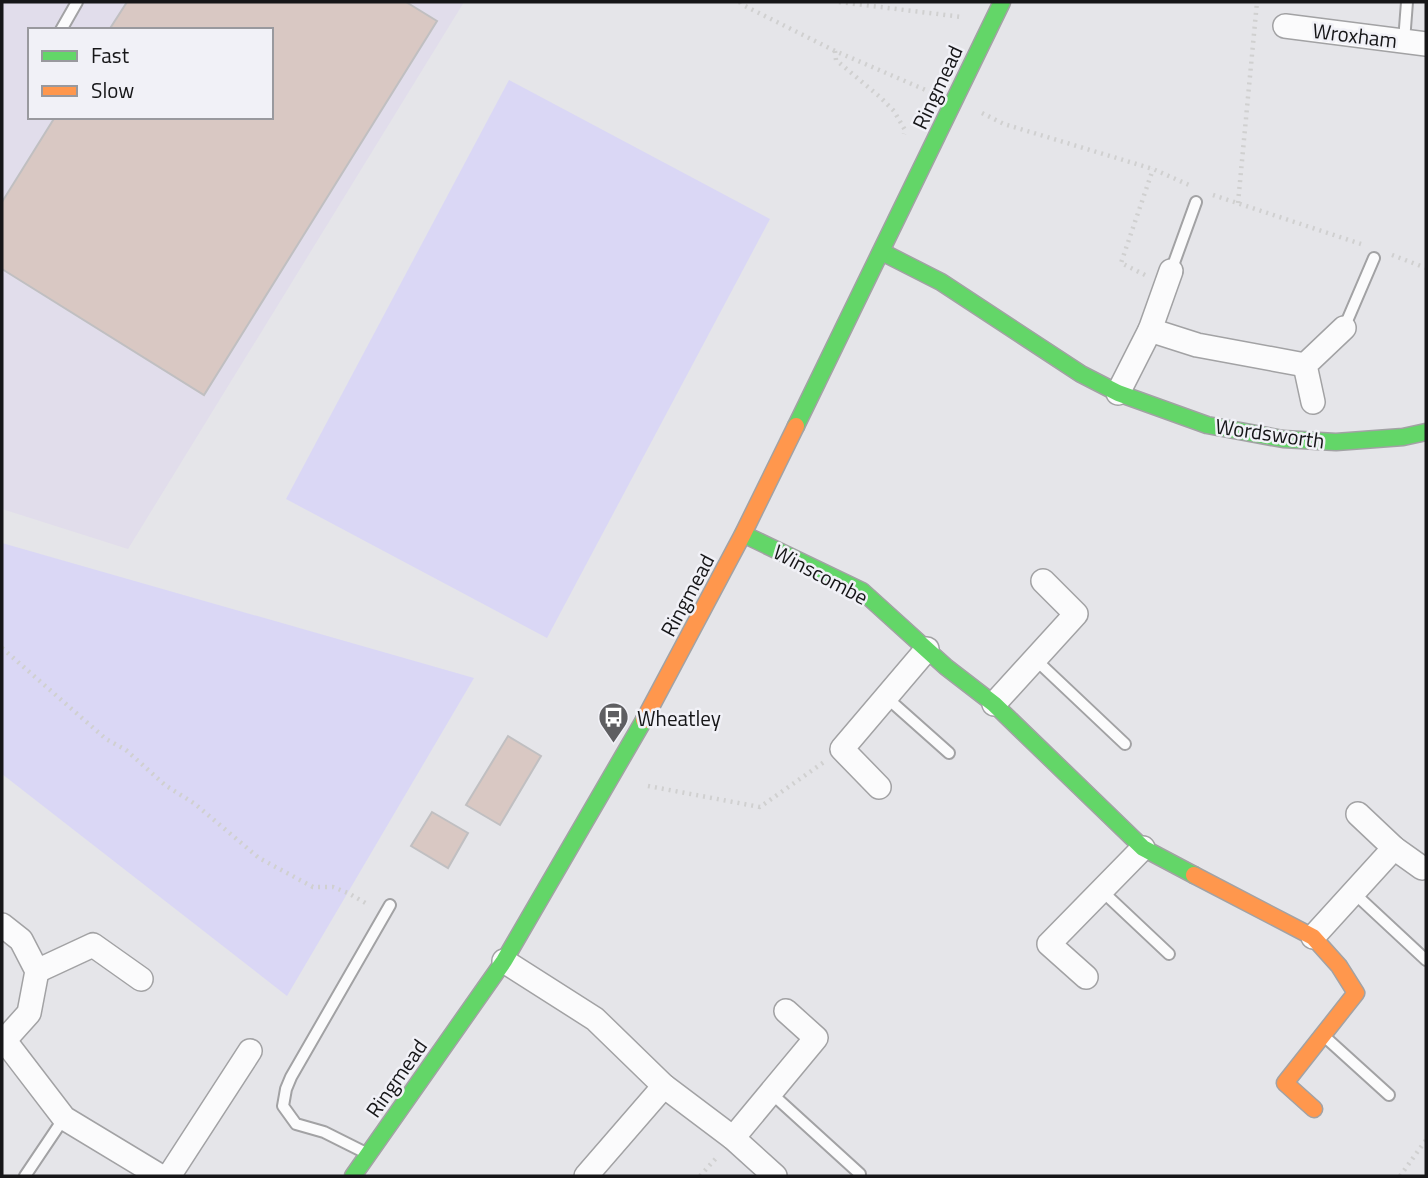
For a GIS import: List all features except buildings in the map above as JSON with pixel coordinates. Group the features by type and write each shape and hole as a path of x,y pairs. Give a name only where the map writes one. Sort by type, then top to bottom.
{"street":[{"name":"Ringmead","path":"353,1176 504,961 645,719 743,534 883,252 1002,2"},
{"name":"Wroxham","path":"1285,26 1415,43"},
{"name":"Wordsworth","path":"883,252 941,282 1081,374 1118,393 1208,425 1283,439 1336,442 1403,437 1426,432"},
{"path":"1118,393 1150,330 1160,274"},
{"path":"1150,330 1197,345 1305,365 1344,328"},
{"name":"Wordsworth","path":"1305,365 1313,402"},
{"name":"Winscombe","path":"743,534 862,591 946,667 994,704 1143,848 1313,937 1339,966 1356,993 1285,1083 1314,1109"},
{"path":"994,704 1076,614 1043,581"},
{"path":"879,787 842,749 926,649"},
{"path":"1358,814 1395,848 1422,868"},
{"path":"1086,977 1049,944 1143,848"},
{"path":"1313,937 1395,848"},
{"path":"2,925 21,940 37,971 29,1013 4,1042 64,1118 160,1176"},
{"path":"37,971 93,945 141,979"},
{"path":"504,961 594,1019 664,1086 733,1138 775,1176"},
{"path":"733,1138 817,1038 786,1011"},
{"path":"169,1176 250,1051"},
{"path":"586,1176 664,1086"}],"lane":[{"path":"62,28 77,2"},
{"path":"1407,2 1415,43"},
{"path":"1160,274 1196,202"},
{"path":"1344,328 1374,258"},
{"path":"1035,659 1125,744"},
{"path":"886,697 949,753"},
{"path":"1101,890 1169,954"},
{"path":"1354,893 1426,960"},
{"path":"369,1154 324,1132 296,1124 283,1106 291,1077 387,910"},
{"path":"1323,1035 1389,1095"},
{"path":"771,1093 860,1174"},
{"path":"25,1176 64,1118"}],"path":[{"path":"740,2 835,51 929,91"},
{"path":"839,2 955,15 972,20"},
{"path":"1238,203 1256,2"},
{"path":"835,51 836,60 894,111 905,130 902,137"},
{"path":"982,113 1004,124 1153,169 1200,190"},
{"path":"1153,169 1121,263 1160,274"},
{"path":"1213,194 1364,245"},
{"path":"1389,254 1426,268"},
{"path":"2,648 107,739 125,750 165,785 195,804 258,858 313,887 333,887 387,910"},
{"path":"648,786 760,807 842,749"},
{"path":"1400,1176 1426,1140"}],"shaded area":[{"path":"2,2 464,2 128,549 2,509"},
{"path":"509,80 770,219 547,638 286,499"},
{"path":"2,543 474,678 287,996 2,774"}],"traffic: fast":[{"path":"796,426 1002,2"},
{"path":"882,252 941,282 1081,374 1118,393 1207,425 1283,439 1336,442 1403,437 1426,432"},
{"path":"743,534 862,591 946,667 994,704 1143,848 1194,875"},
{"path":"353,1176 504,961 644,720"}],"traffic: slow":[{"path":"644,720 743,534 796,426"},
{"path":"1194,875 1313,937 1339,966 1356,993 1285,1083 1314,1109"}],"place":[{"name":"Wheatley","path":"614,745"}]}
